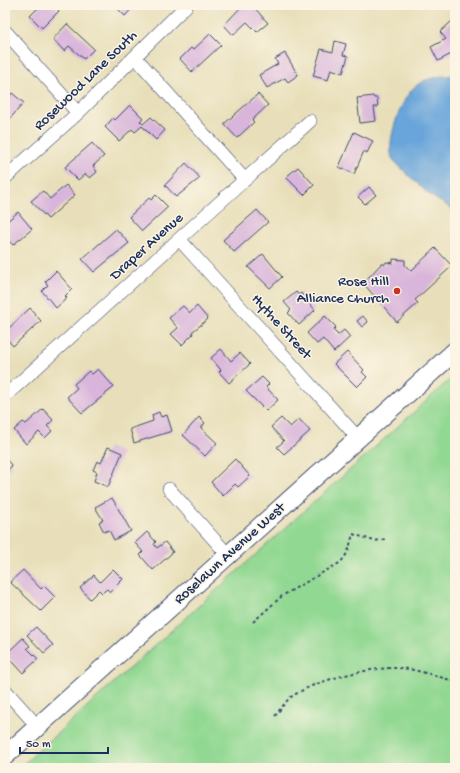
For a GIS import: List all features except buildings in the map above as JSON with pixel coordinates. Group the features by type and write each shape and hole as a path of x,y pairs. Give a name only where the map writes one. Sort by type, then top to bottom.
{"street":[{"name":"Rosewood Lane South","path":"5,178 78,113 187,5"},
{"path":"5,31 78,113"},
{"path":"135,56 245,180"},
{"name":"Draper Avenue","path":"5,396 310,121"},
{"name":"Hythe Street","path":"179,239 358,438"},
{"name":"Roselawn Avenue West","path":"5,756 455,351"},
{"path":"169,489 228,555"},
{"path":"5,690 38,727"}],"path":[{"path":"253,622 282,596 341,562 348,552 353,534 374,541 386,539"},
{"path":"275,716 289,698 308,687 321,681 374,670 399,668 455,682"}],"green space":[{"path":"455,375 455,768 19,768"}],"water":[{"path":"455,75 455,211 429,194 398,165 392,158 391,140 401,108 411,90 426,80 440,76"}],"place":[{"name":"Rose Hill Alliance Church","path":"397,291"}]}
